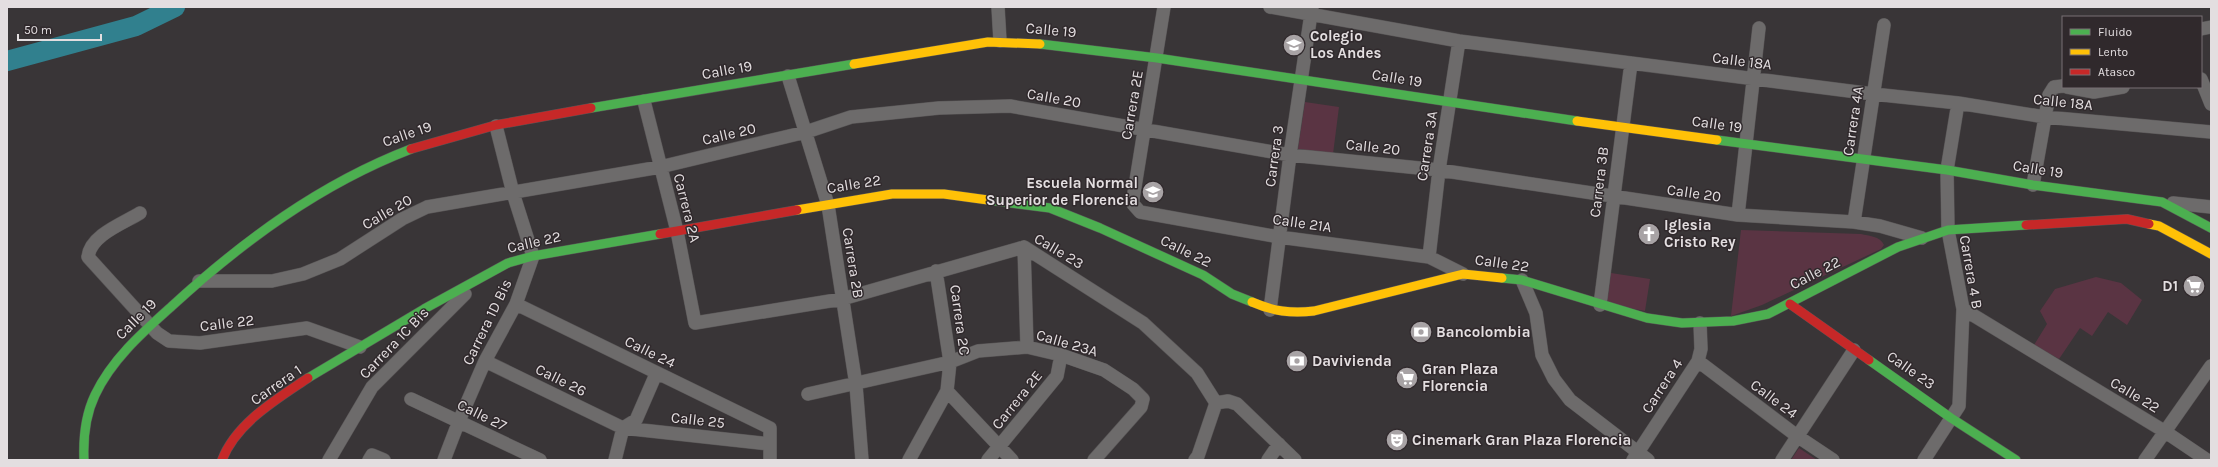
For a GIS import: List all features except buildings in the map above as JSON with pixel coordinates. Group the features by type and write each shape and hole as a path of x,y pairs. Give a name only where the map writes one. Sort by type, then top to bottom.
{"main road":[{"name":"Calle 19","path":"84,460 82,437 86,416 92,400 120,358 151,324 198,281 295,207 382,160 424,143 529,118 644,101 891,57 1000,42 1090,49 1157,58 1622,128 1947,170 2032,185 2162,202 2211,228"},
{"name":"Calle 22","path":"360,347 424,309 508,263 533,256 892,194 944,194 1050,208 1189,269 1232,294 1270,310 1296,313 1314,311 1463,274 1522,280 1600,305 1647,318 1700,323 1733,321 1768,314 1898,247 1948,230 2127,219 2159,226 2211,254"},
{"name":"Calle 23","path":"1790,304 1951,418 2016,460"},
{"name":"Carrera 1","path":"222,460 226,449 260,410 360,347"}],"street":[{"path":"998,7 1000,42"},
{"name":"Carrera 2E","path":"1135,209 1133,199 1143,131 1157,58 1164,7"},
{"name":"Calle 18A","path":"1270,7 1312,10 1459,41 1873,94 1958,103 2045,117 2211,132"},
{"name":"Carrera 3","path":"1270,310 1290,155 1312,10"},
{"name":"Carrera 4A","path":"1854,222 1884,25"},
{"path":"1738,215 1758,28"},
{"name":"Carrera 3A","path":"1429,257 1439,170 1459,41"},
{"name":"Carrera 3B","path":"1600,305 1631,63"},
{"name":"Carrera 2B","path":"788,76 828,205 856,385 862,460"},
{"path":"2202,82 2211,104"},
{"path":"2032,185 2049,95 2058,87"},
{"path":"2072,88 2094,92 2117,88"},
{"name":"Carrera 2A","path":"644,101 677,231 695,324"},
{"name":"Carrera 4 B","path":"1924,460 1959,406 1963,309 1948,230 1947,170 1958,103"},
{"name":"Calle 20","path":"198,281 272,281 302,274 340,259 402,219 427,207 660,167 806,132 851,117 939,108 1010,106 1143,131 1290,155 1439,170 1738,215 1854,222 1880,226 1924,238"},
{"path":"496,126 533,256"},
{"name":"Calle 19","path":"2162,202 2211,207"},
{"name":"Calle 21A","path":"1135,209 1140,212 1279,236 1429,257 1463,274"},
{"name":"Calle 22","path":"140,213 99,238 89,250 88,256 151,324 157,333 169,341 200,343 307,328 360,347"},
{"path":"1024,247 1027,348"},
{"name":"Calle 23","path":"695,324 842,299 1024,247 1143,323 1197,373 1216,403"},
{"name":"Carrera 1D Bis","path":"444,460 485,361 516,304 533,256"},
{"name":"Carrera 2C","path":"908,460 947,391 950,362 936,271"},
{"name":"Carrera 1C Bis","path":"329,460 372,387 481,278"},
{"path":"1522,280 1536,313 1542,355 1554,379 1570,400 1640,458"},
{"path":"1536,313 1547,288"},
{"name":"Calle 24","path":"516,304 656,374 699,392 770,428 770,444"},
{"name":"Calle 22","path":"1963,309 2164,431 2207,460"},
{"name":"Carrera 4","path":"1640,458 1698,361 1701,349 1700,323"},
{"name":"Calle 23A","path":"950,362 978,351 1027,348 1062,355 1104,370 1133,389 1142,399 1141,407 1094,460"},
{"path":"1782,460 1854,350"},
{"name":"Carrera 2E","path":"988,460 1057,376 1062,355"},
{"name":"Calle 26","path":"485,361 623,428"},
{"name":"Calle 24","path":"1698,361 1797,436 1833,460"},
{"path":"808,394 856,385 950,362"},
{"path":"2145,460 2211,366"},
{"path":"615,460 623,428 636,420 656,374"},
{"path":"947,391 1012,460"},
{"name":"Calle 27","path":"411,399 540,460"},
{"path":"1198,459 1216,403 1228,401 1237,404 1295,460"},
{"name":"Calle 25","path":"623,428 770,444"},
{"path":"770,444 770,460"},
{"path":"1268,460 1279,444"}],"shaded area":[{"path":"1305,102 1339,107 1333,154 1298,149"},
{"path":"1741,230 1861,234 1877,238 1884,245 1881,249 1762,305 1731,316"},
{"path":"1611,273 1650,279 1645,311 1607,304"},
{"path":"2096,277 2121,283 2142,300 2127,325 2108,312 2092,336 2080,328 2059,359 2034,345 2047,324 2040,311 2055,289"},
{"path":"1799,448 1817,460 1791,460"}],"waterway":[{"path":"7,61 136,26 175,7"}],"traffic: fast":[{"path":"1040,44 1157,58 1577,121"},
{"path":"591,108 854,64"},
{"path":"1717,140 1947,170 2033,185 2162,202 2211,228"},
{"path":"84,460 85,427 95,395 102,382 119,358 150,326 226,259 284,216 345,179 411,149"},
{"path":"988,200 1050,208 1100,228 1203,275 1232,294 1252,302"},
{"path":"1502,278 1522,280 1647,318 1682,323 1733,321 1768,314 1898,247 1948,230 2026,225"},
{"path":"308,378 424,309 508,263 533,256 660,234"},
{"path":"1869,360 1951,418 2016,460"}],"traffic: slow":[{"path":"854,64 988,42 1040,44"},
{"path":"1577,121 1717,140"},
{"path":"797,210 892,194 944,194 988,200"},
{"path":"2149,224 2159,226 2211,254"},
{"path":"1252,302 1267,308 1282,311 1306,312 1463,274 1502,278"}],"traffic: jam":[{"path":"411,149 496,125 591,108"},
{"path":"660,234 797,210"},
{"path":"2026,225 2127,219 2149,224"},
{"path":"1790,304 1869,360"},
{"path":"222,460 228,447 247,423 271,403 308,378"}],"place":[{"name":"Colegio Los Andes","path":"1294,45"},
{"name":"Escuela Normal Superior de Florencia","path":"1153,192"},
{"name":"Iglesia Cristo Rey","path":"1649,234"},
{"name":"D1","path":"2194,286"},
{"name":"Bancolombia","path":"1421,332"},
{"name":"Davivienda","path":"1297,361"},
{"name":"Gran Plaza Florencia","path":"1407,378"},
{"name":"Cinemark Gran Plaza Florencia","path":"1397,440"}]}
